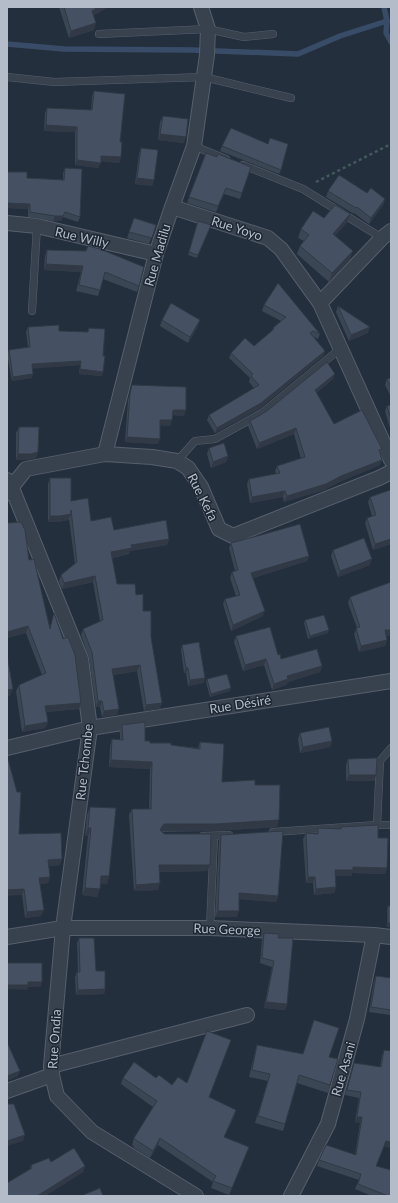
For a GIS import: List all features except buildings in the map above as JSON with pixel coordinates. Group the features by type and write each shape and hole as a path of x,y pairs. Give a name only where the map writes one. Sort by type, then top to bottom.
{"street":[{"path":"201,7 208,31"},
{"name":"Rue Madilu","path":"105,454 156,254 194,146 207,55 208,31"},
{"name":"Rue Yoyo","path":"172,207 268,238 281,249 320,303 391,460"},
{"name":"Rue Willy","path":"7,223 37,226 156,254"},
{"path":"320,303 387,234"},
{"name":"Rue Kefa","path":"9,487 26,469 105,454 152,457 177,461 188,468 201,488 219,529 233,536 380,478 391,472"},
{"name":"Rue Tchombe","path":"9,487 81,659 90,728 63,928"},
{"name":"Rue Désiré","path":"7,748 90,728 391,680"},
{"name":"Rue George","path":"7,938 63,928 210,928 391,937"},
{"name":"Rue Ondia","path":"63,928 52,1071 57,1096 92,1132 196,1196"},
{"name":"Rue Asani","path":"291,1196 328,1124 357,1019 374,935"},
{"path":"7,1091 52,1071 247,1015"}],"lane":[{"path":"98,34 208,31 244,37 273,34"},
{"path":"7,77 54,82 204,77 291,98"},
{"path":"194,146 230,161"},
{"path":"238,164 303,189 387,234"},
{"path":"32,311 37,226"},
{"path":"177,461 195,441 215,439 262,413 341,348"},
{"path":"377,825 380,761 391,748"},
{"path":"268,832 391,825"},
{"path":"192,836 237,834"},
{"path":"210,928 214,836"}],"path":[{"path":"303,189 391,144"}],"waterway":[{"path":"384,7 387,21 386,33 391,42"},
{"path":"7,44 64,49 191,50 298,54 340,36 387,21"}]}
